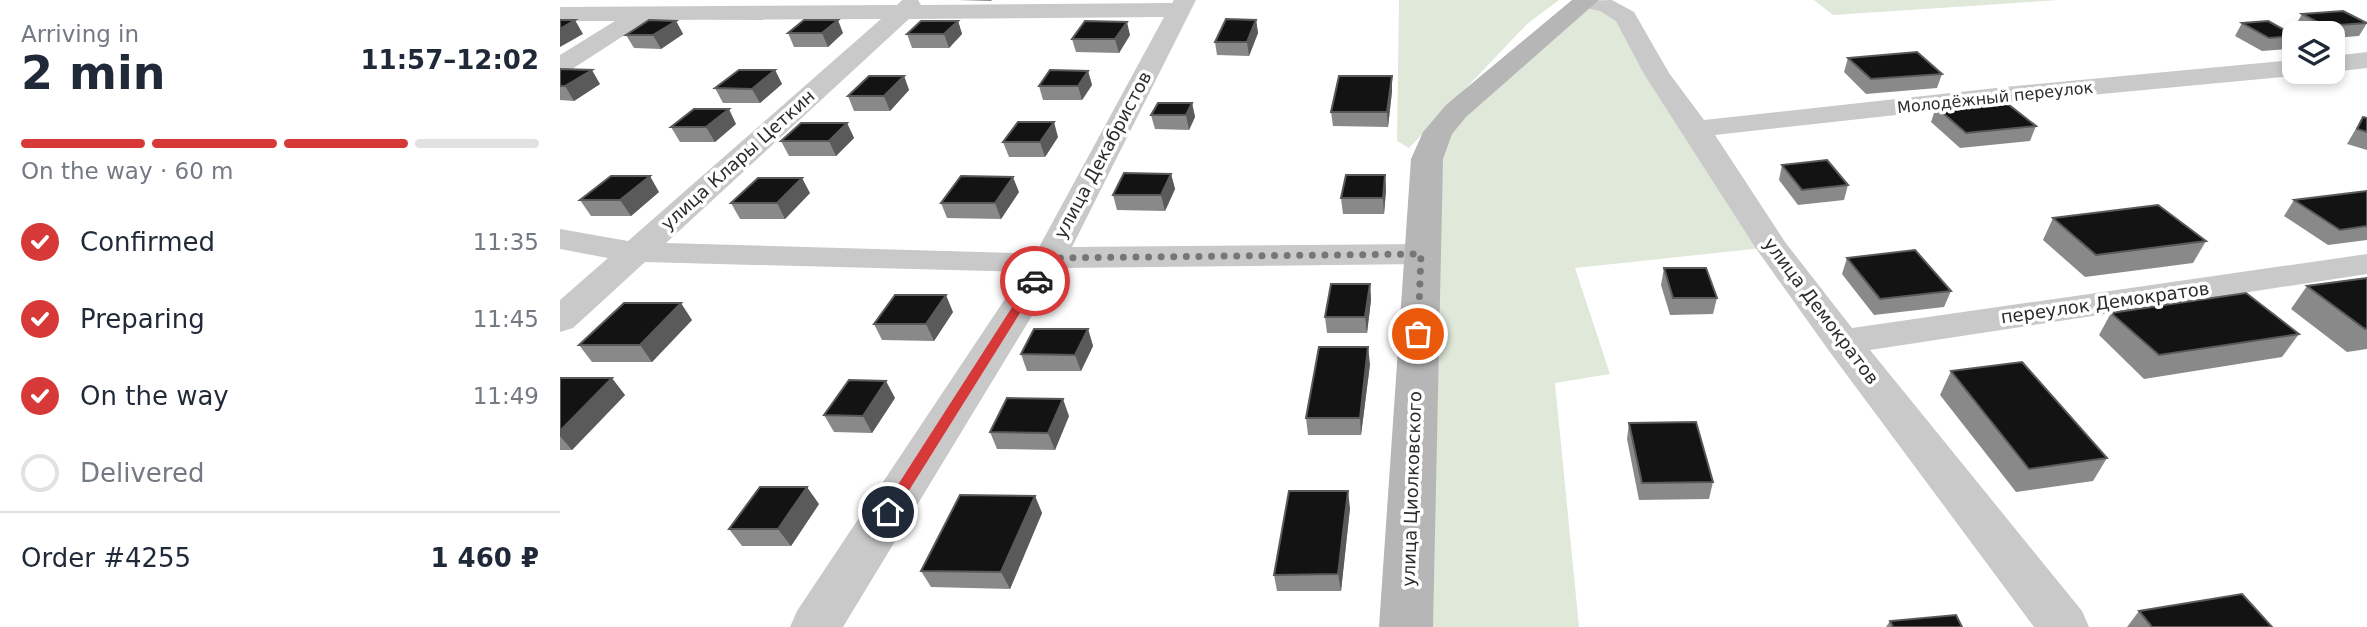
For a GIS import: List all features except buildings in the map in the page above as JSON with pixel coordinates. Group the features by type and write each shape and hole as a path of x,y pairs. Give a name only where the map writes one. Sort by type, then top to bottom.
{"main road":[{"name":"улица Циолковского","path":"1406,627 1427,159 1437,132 1456,111 1586,1"}],"street":[{"path":"560,66 666,0"},
{"name":"улица Демократов","path":"1586,1 1608,6 1626,17 1657,74 1772,247 1842,342 2064,627"},
{"path":"560,13 909,6 1182,5"},
{"name":"улица Декабристов","path":"814,627 1050,258 1182,5"},
{"name":"улица Клары Цеткин","path":"560,320 909,6"},
{"path":"2345,63 2367,60"},
{"name":"Молодёжный переулок","path":"1696,129 2005,94 2282,69"},
{"path":"560,239 635,252 1015,263 1050,258 1421,254"},
{"name":"переулок Демократов","path":"1842,342 2367,264"}],"shaded area":[{"path":"1399,0 1559,0 1527,24 1409,148 1397,141"},
{"path":"1814,0 2059,0 1833,15"},
{"path":"1585,1 1608,6 1772,247 1575,268 1610,374 1555,383 1579,627 1406,627 1438,132"}],"way so far":[{"path":"1035,281 1050,258 1421,254 1418,334"}],"route":[{"path":"888,512 1035,281"}]}
